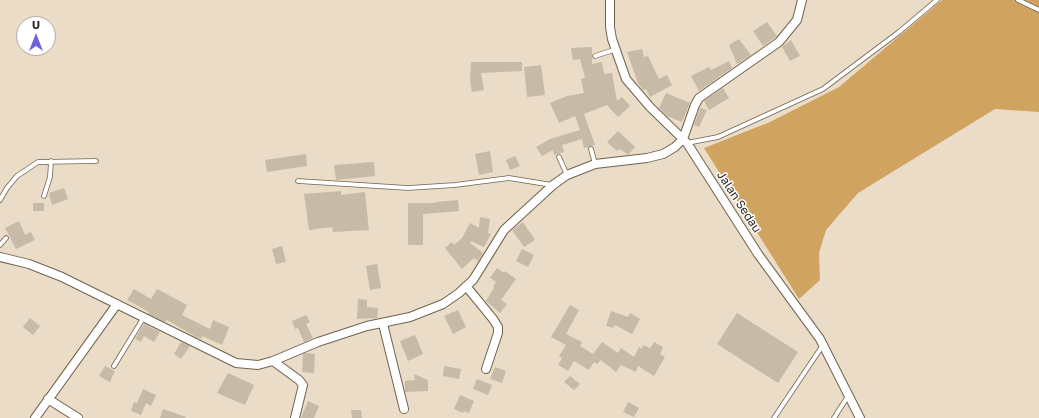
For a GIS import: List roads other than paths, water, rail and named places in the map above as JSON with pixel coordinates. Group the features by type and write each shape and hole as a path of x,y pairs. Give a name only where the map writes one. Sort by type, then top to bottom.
{"street":[{"name":"Jalan Sedau","path":"610,0 610,27 614,50 626,79 633,89 685,141 758,254 823,344 860,418"},
{"path":"0,257 45,269 236,363 258,365 273,361 318,342 367,326 383,324 423,313 443,304 466,286 482,265 504,230 553,185 567,175 595,164 627,161 662,154 685,141 695,105 700,98 779,42 797,20 802,0"},
{"path":"466,286 498,327 498,333 486,369"},
{"path":"35,418 117,304"},
{"path":"383,324 404,409"},
{"path":"273,361 299,380 303,385 296,418"},
{"path":"48,399 78,418"}],"lane":[{"path":"685,141 718,137 823,88 899,32 937,0"},
{"path":"1018,0 1027,1 1039,10"},
{"path":"595,56 614,50"},
{"path":"591,149 595,164"},
{"path":"559,157 567,175"},
{"path":"44,196 50,177 51,161"},
{"path":"0,200 7,188 17,176 38,162 96,161"},
{"path":"298,181 408,188 455,186 509,178 553,185"},
{"path":"0,245 6,238"},
{"path":"114,366 144,317"},
{"path":"774,418 823,344"},
{"path":"834,418 848,396"}]}
